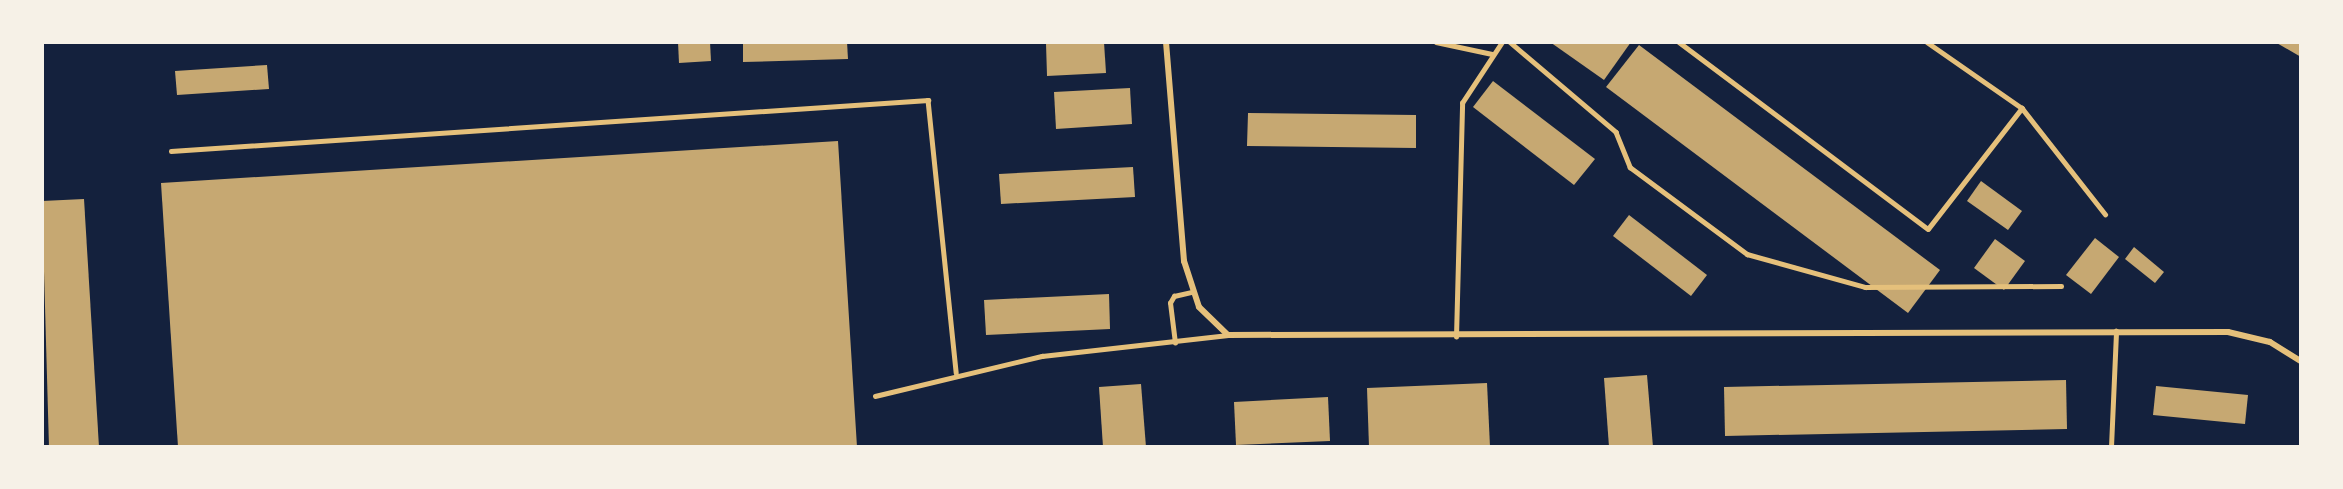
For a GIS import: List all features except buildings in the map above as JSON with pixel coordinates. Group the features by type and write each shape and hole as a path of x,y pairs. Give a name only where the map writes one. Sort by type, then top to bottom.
{"street":[{"path":"1166,42 1184,261 1192,292 1211,323 1228,335 1456,337 2116,331 2228,333 2270,342 2301,361"}],"lane":[{"path":"1436,42 1492,54"},
{"path":"1456,337 1462,103 1502,42"},
{"path":"1510,42 1616,132 1630,167 1748,254 1865,287 2061,286"},
{"path":"1679,42 1928,229 2022,108"},
{"path":"1927,42 2022,108 2105,214"},
{"path":"171,151 928,100 956,373"},
{"path":"1175,343 1170,303 1174,296 1192,292"},
{"path":"2111,447 2116,331"},
{"path":"876,396 956,373 1042,356 1175,343 1228,335"}]}
